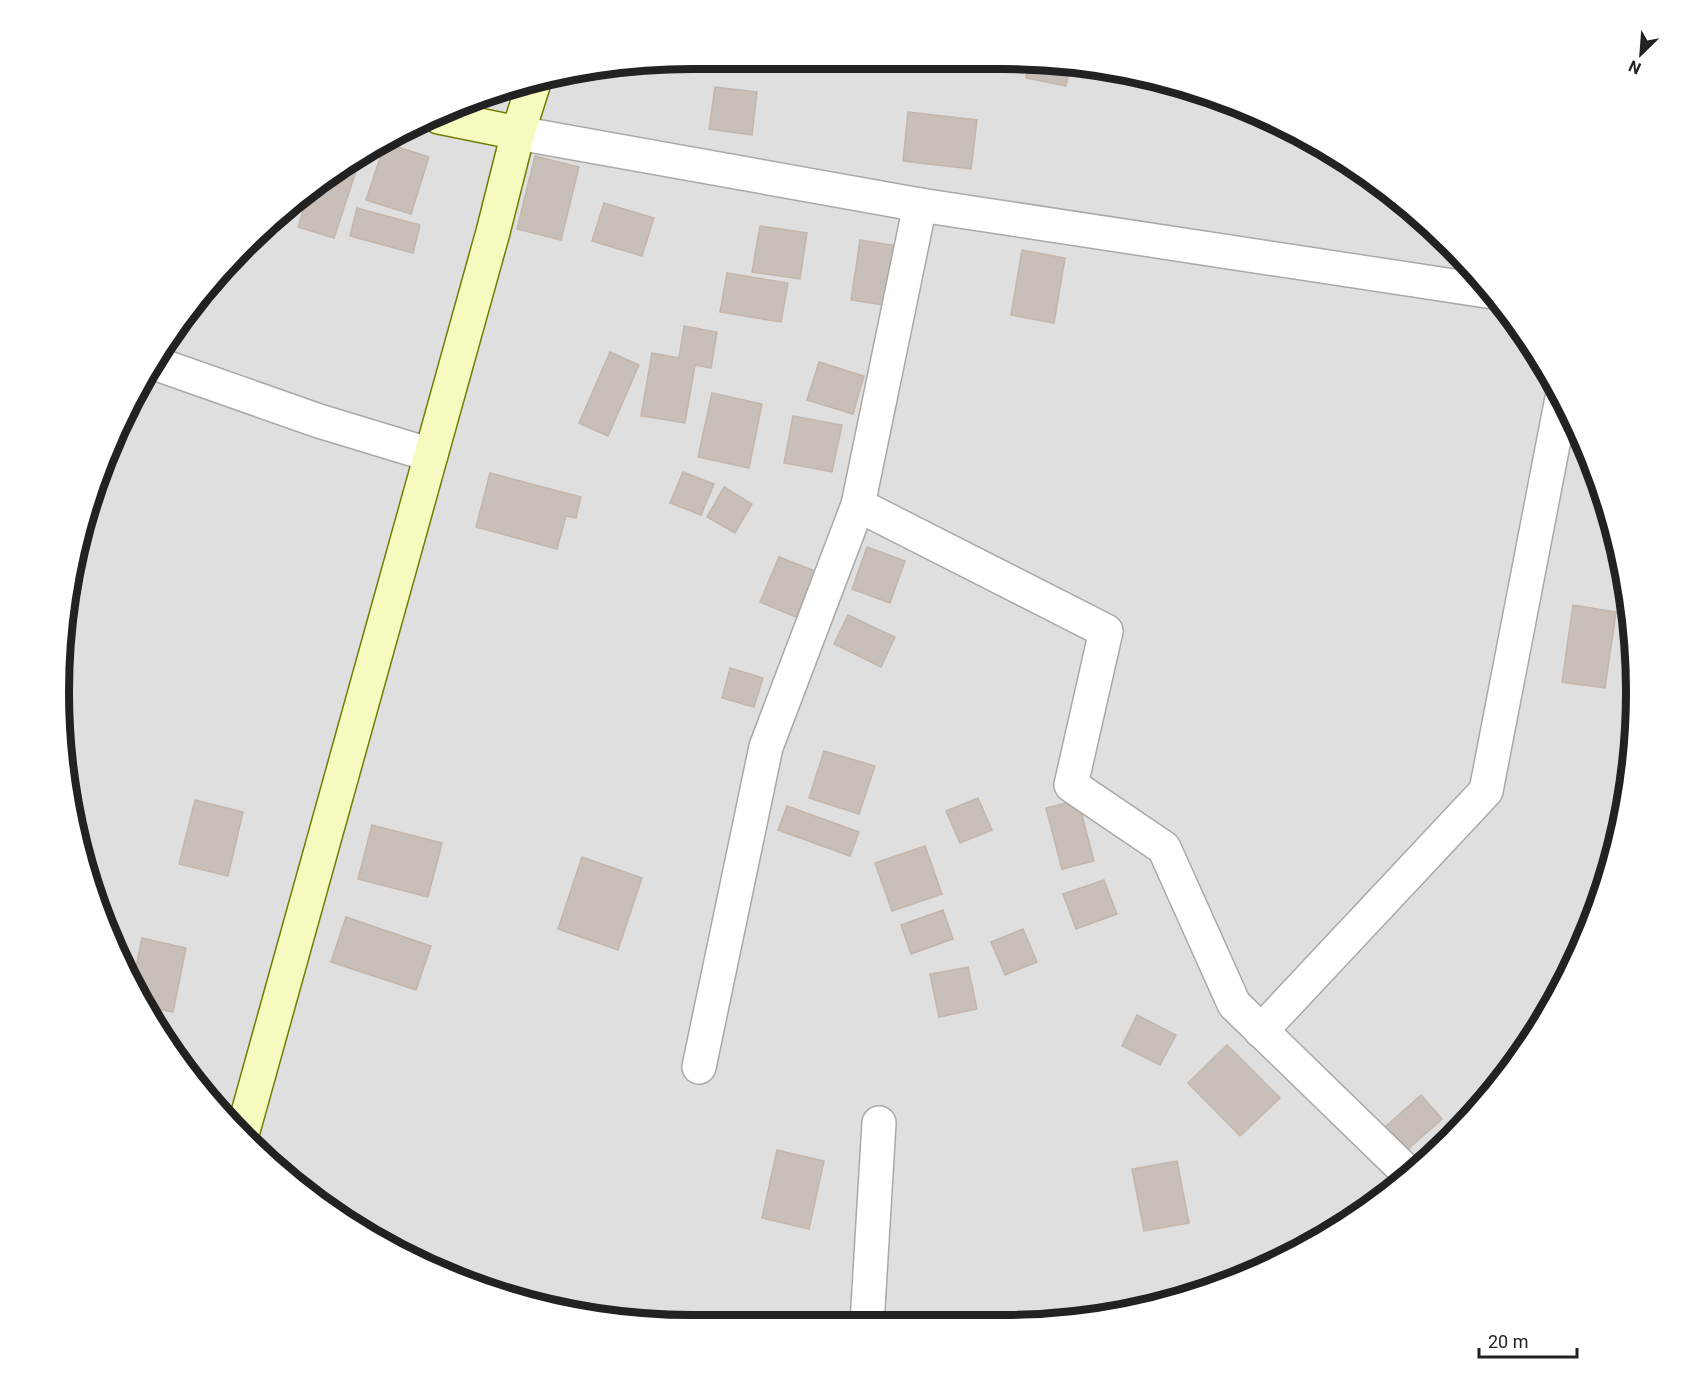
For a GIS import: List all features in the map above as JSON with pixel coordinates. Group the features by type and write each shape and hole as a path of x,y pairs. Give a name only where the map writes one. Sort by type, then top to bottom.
{"street":[{"path":"244,1126 532,90"},
{"path":"448,119 920,205 1478,290"},
{"path":"699,1067 765,747 858,505 920,205"},
{"path":"161,366 319,421 431,455"},
{"path":"1262,1031 1486,791 1559,411"},
{"path":"858,505 1106,631 1071,785 1164,848 1234,1004 1403,1169"},
{"path":"868,1315 879,1123"}],"shaded area":[{"path":"651,70 1044,70 1125,81 1203,102 1241,116 1315,152 1382,198 1414,224 1444,251 1471,281 1521,346 1543,381 1562,416 1593,492 1605,531 1621,611 1625,651 1625,733 1621,773 1605,853 1579,930 1562,968 1543,1004 1497,1071 1444,1133 1414,1160 1349,1210 1314,1232 1241,1268 1164,1294 1084,1310 1044,1314 692,1315 651,1314 570,1303 531,1294 454,1268 380,1232 346,1210 313,1186 251,1133 198,1071 152,1004 116,930 90,853 74,773 69,692 74,611 90,531 116,454 152,380 198,313 251,251 313,198 380,152 454,116 531,90 611,74"}],"building":[{"path":"1028,70 1068,72 1066,86 1026,78"},
{"path":"715,87 757,92 752,135 709,129"},
{"path":"908,112 977,120 971,169 903,161"},
{"path":"393,145 429,157 411,214 366,200 382,151"},
{"path":"535,156 579,167 561,240 517,229"},
{"path":"358,167 334,238 298,227 305,204"},
{"path":"604,203 654,218 642,256 592,241"},
{"path":"357,208 420,225 413,253 350,236"},
{"path":"760,226 807,233 800,279 752,272"},
{"path":"860,240 898,246 889,306 851,300"},
{"path":"1022,250 1065,258 1054,323 1011,315"},
{"path":"727,273 788,283 781,322 720,312"},
{"path":"684,326 717,332 711,368 695,365 685,423 641,416 652,353 679,358"},
{"path":"610,352 639,365 608,436 579,423"},
{"path":"819,362 864,376 853,414 807,400"},
{"path":"712,393 762,404 749,468 698,457"},
{"path":"793,416 842,425 832,472 784,463"},
{"path":"683,472 714,484 701,515 670,503"},
{"path":"490,473 581,497 576,518 566,516 557,549 476,527"},
{"path":"724,487 752,504 735,533 707,517"},
{"path":"867,547 905,561 890,603 852,589"},
{"path":"779,557 815,571 796,617 760,602"},
{"path":"1573,605 1616,612 1605,688 1562,682"},
{"path":"848,615 895,637 881,667 834,644"},
{"path":"730,668 763,678 754,707 722,698"},
{"path":"824,751 875,766 859,814 809,798"},
{"path":"978,798 992,830 960,843 946,811"},
{"path":"195,800 243,812 228,876 179,864"},
{"path":"1078,800 1094,861 1062,869 1046,808"},
{"path":"787,806 859,832 850,856 778,830"},
{"path":"372,825 442,843 428,897 358,879"},
{"path":"925,846 942,894 892,911 875,863"},
{"path":"582,857 642,878 618,950 558,929"},
{"path":"1104,880 1117,914 1076,929 1063,894"},
{"path":"943,910 953,939 911,954 901,925"},
{"path":"346,917 431,946 416,990 331,962"},
{"path":"1023,929 1037,962 1005,975 991,942"},
{"path":"142,938 186,948 173,1012 155,1008 135,972"},
{"path":"968,967 977,1009 939,1017 930,974"},
{"path":"1137,1015 1176,1035 1160,1065 1122,1046"},
{"path":"1227,1045 1280,1098 1240,1136 1188,1083"},
{"path":"1421,1095 1442,1119 1406,1151 1385,1127"},
{"path":"777,1150 824,1161 809,1229 762,1218"},
{"path":"1177,1161 1189,1223 1144,1231 1132,1169"}]}
